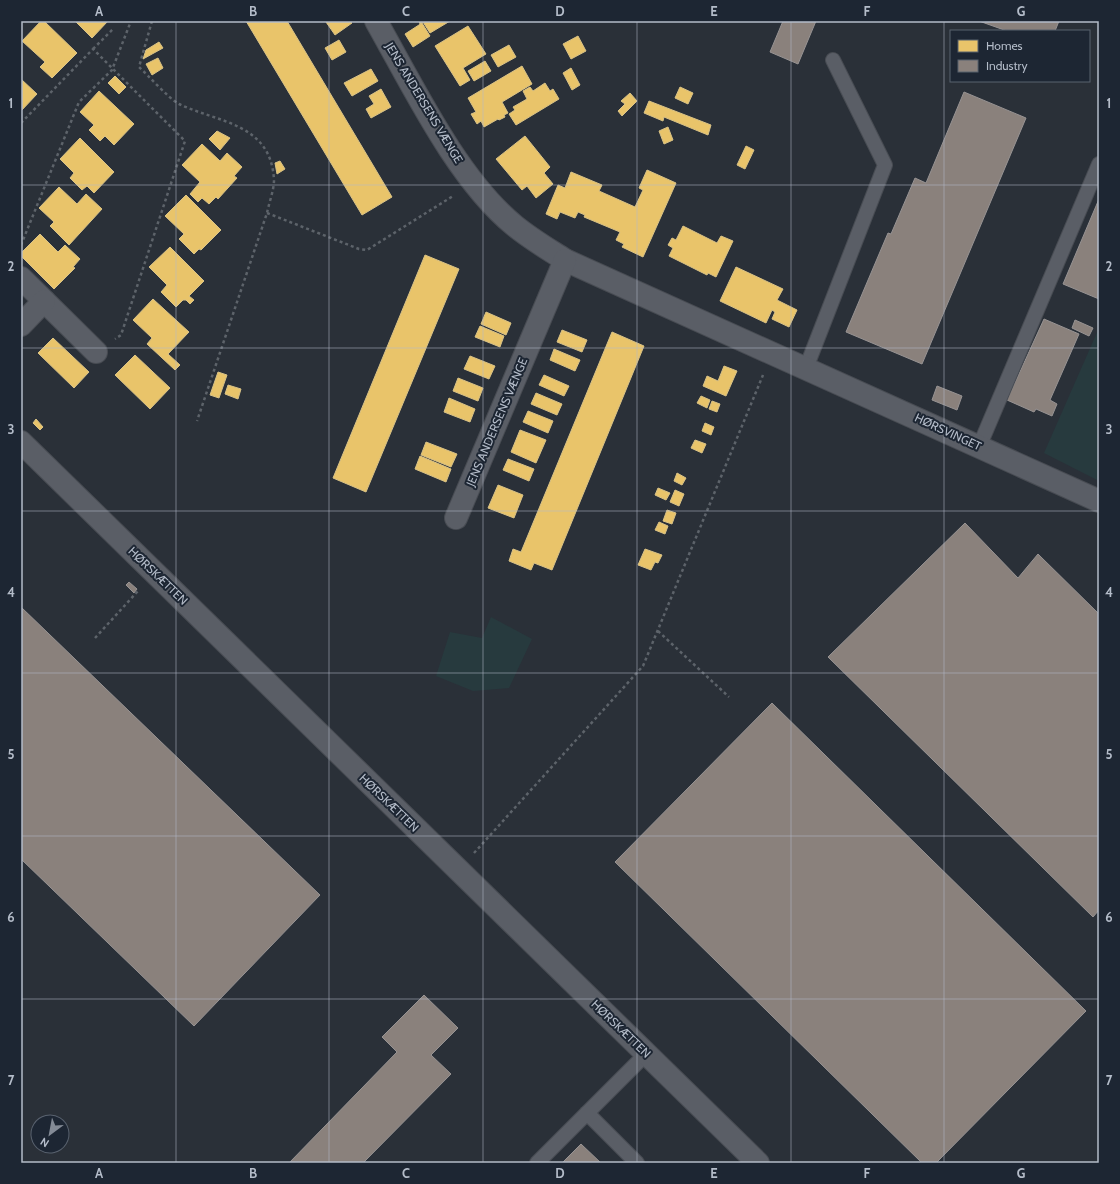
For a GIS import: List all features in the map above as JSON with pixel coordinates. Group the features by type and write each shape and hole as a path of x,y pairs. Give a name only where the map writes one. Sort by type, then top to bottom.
{"street":[{"name":"JENS ANDERSENS VÆNGE","path":"376,21 440,133 474,183 514,225 566,260 771,354 801,365"},
{"name":"JENS ANDERSENS VÆNGE","path":"456,518 566,260"},
{"path":"21,278 96,352"},
{"path":"21,324 44,301"},
{"name":"HØRSVINGET","path":"801,365 1099,501"},
{"name":"HØRSKÆTTEN","path":"21,442 758,1163"}],"lane":[{"path":"801,365 885,166 832,60"},
{"path":"979,447 1099,164"},
{"path":"537,1163 646,1054"},
{"path":"587,1113 637,1163"}],"path":[{"path":"21,245 79,102 112,70 131,21"},
{"path":"152,21 138,67 178,103 232,122 257,138 269,155 274,181 267,213 197,421"},
{"path":"21,123 113,29"},
{"path":"93,49 112,70 185,141 121,335 96,352"},
{"path":"267,213 359,249 367,250 474,183"},
{"path":"459,870 643,666 771,354"},
{"path":"95,638 140,590 134,584"},
{"path":"658,631 729,697"}],"green space":[{"path":"1099,328 1099,481 1044,453"},
{"path":"491,617 532,639 509,688 473,691 436,676 450,632 482,638"}],"building: Homes":[{"path":"41,21 44,21 77,53 52,78 40,67 45,62 22,41"},
{"path":"75,21 108,21 92,38"},
{"path":"246,21 287,21 392,197 362,215"},
{"path":"350,21 352,23 335,35 326,22"},
{"path":"419,21 450,21 430,33 423,22 420,24"},
{"path":"422,23 430,36 413,47 405,34"},
{"path":"468,26 486,54 463,68 470,80 460,86 435,46"},
{"path":"578,36 586,51 571,59 563,44"},
{"path":"339,40 346,52 332,60 325,48"},
{"path":"159,42 163,48 143,59 146,50"},
{"path":"509,45 516,57 498,67 491,55"},
{"path":"158,58 163,68 152,75 146,64"},
{"path":"485,61 491,71 474,81 468,71"},
{"path":"522,66 532,84 502,102 508,113 504,115 505,117 499,120 498,119 484,127 481,121 477,124 471,114 476,112 468,98"},
{"path":"571,68 580,85 572,90 563,73"},
{"path":"371,69 378,81 352,96 344,83"},
{"path":"115,76 126,87 119,94 108,83"},
{"path":"21,79 37,94 21,111"},
{"path":"545,83 550,91 553,89 559,99 516,125 509,114 515,110 513,107 527,99 523,91 530,87 533,91"},
{"path":"680,87 693,93 688,104 675,98"},
{"path":"381,89 391,107 371,118 366,109 374,104 369,96"},
{"path":"99,91 134,124 114,145 105,136 100,141 89,130 94,125 80,112"},
{"path":"630,93 637,101 622,116 618,111 625,104 621,101"},
{"path":"649,101 711,125 708,135 664,117 663,121 644,113"},
{"path":"668,127 673,140 664,144 659,131"},
{"path":"217,131 230,138 220,150 209,139"},
{"path":"525,136 550,167 544,173 553,184 536,198 527,186 522,190 496,159"},
{"path":"80,138 114,172 94,193 87,186 82,190 70,178 74,173 60,159"},
{"path":"202,144 220,161 227,153 242,167 234,176 237,178 218,199 216,197 209,204 202,198 198,202 190,194 200,182 182,165"},
{"path":"746,146 754,150 745,169 737,165"},
{"path":"280,161 285,169 277,174 275,163"},
{"path":"647,170 676,183 643,257 622,247 624,244 616,240 620,232 584,217 585,215 578,212 575,218 560,212 557,219 546,214 558,185 565,188 571,172 602,185 599,191 635,207 643,190 639,188"},
{"path":"59,187 77,204 86,194 102,209 69,245 50,226 54,222 39,208"},
{"path":"186,195 221,230 201,250 199,249 194,254 179,239 184,234 165,216"},
{"path":"683,226 717,243 721,236 733,241 716,277 708,273 707,275 669,256 673,248 668,245 672,238 676,240"},
{"path":"40,234 58,252 65,245 80,259 73,267 75,268 54,289 21,256 21,253"},
{"path":"170,247 204,281 189,296 194,300 190,304 186,300 183,300 176,307 161,292 167,285 149,267"},
{"path":"425,255 459,269 366,492 333,478"},
{"path":"736,267 783,289 777,300 797,310 789,327 772,319 775,312 772,310 766,323 720,301"},
{"path":"153,299 189,332 168,354 180,365 175,370 147,344 152,338 133,320"},
{"path":"486,312 511,323 506,335 481,324"},
{"path":"480,326 504,336 500,347 475,337"},
{"path":"562,330 587,340 582,352 557,342"},
{"path":"612,332 644,346 552,570 534,563 531,570 509,561 513,549 521,552"},
{"path":"53,338 89,372 74,388 38,353"},
{"path":"554,349 580,360 575,371 550,360"},
{"path":"135,355 170,388 150,409 115,375"},
{"path":"470,356 495,366 489,379 464,369"},
{"path":"724,366 737,371 726,396 703,386 707,376 718,381"},
{"path":"218,372 227,375 219,398 210,395"},
{"path":"544,375 569,386 564,396 539,385"},
{"path":"458,378 483,388 478,401 453,391"},
{"path":"228,385 241,389 238,399 225,394"},
{"path":"536,393 562,404 557,415 531,404"},
{"path":"701,396 710,400 707,408 697,403"},
{"path":"449,398 475,409 470,422 444,412"},
{"path":"712,401 720,404 717,412 709,409"},
{"path":"528,411 553,421 548,433 523,422"},
{"path":"36,419 43,427 40,430 33,423"},
{"path":"705,423 714,427 711,435 702,431"},
{"path":"520,430 546,440 536,463 511,452"},
{"path":"695,440 706,444 702,453 691,448"},
{"path":"426,442 457,454 451,467 421,455"},
{"path":"420,456 451,469 446,482 415,469"},
{"path":"508,459 534,469 529,481 503,470"},
{"path":"677,473 686,478 682,485 674,481"},
{"path":"498,485 523,495 514,518 488,508"},
{"path":"658,488 670,493 666,500 655,495"},
{"path":"675,490 684,494 679,506 670,502"},
{"path":"667,510 676,513 672,524 663,521"},
{"path":"659,522 668,526 665,534 655,530"},
{"path":"645,549 662,555 658,563 655,562 651,570 638,565"}],"building: Industry":[{"path":"783,21 816,21 798,64 770,52"},
{"path":"979,21 1059,21 1055,30 1004,30"},
{"path":"964,92 1026,118 922,364 846,332 888,233 891,234 915,178 926,183"},
{"path":"1099,199 1099,299 1063,284"},
{"path":"1044,319 1079,334 1050,400 1057,404 1052,416 1036,409 1034,412 1007,400"},
{"path":"1075,320 1093,328 1089,336 1072,328"},
{"path":"937,386 962,396 957,410 932,400"},
{"path":"965,523 1018,578 1038,554 1099,614 1099,910 1093,917 828,657"},
{"path":"129,582 137,589 134,593 126,585"},
{"path":"21,607 320,895 194,1026 21,859"},
{"path":"772,703 1086,1011 936,1163 922,1163 615,862"},
{"path":"424,995 458,1028 431,1055 451,1074 363,1163 289,1163 397,1052 382,1037"},
{"path":"581,1144 601,1163 562,1163"}]}
